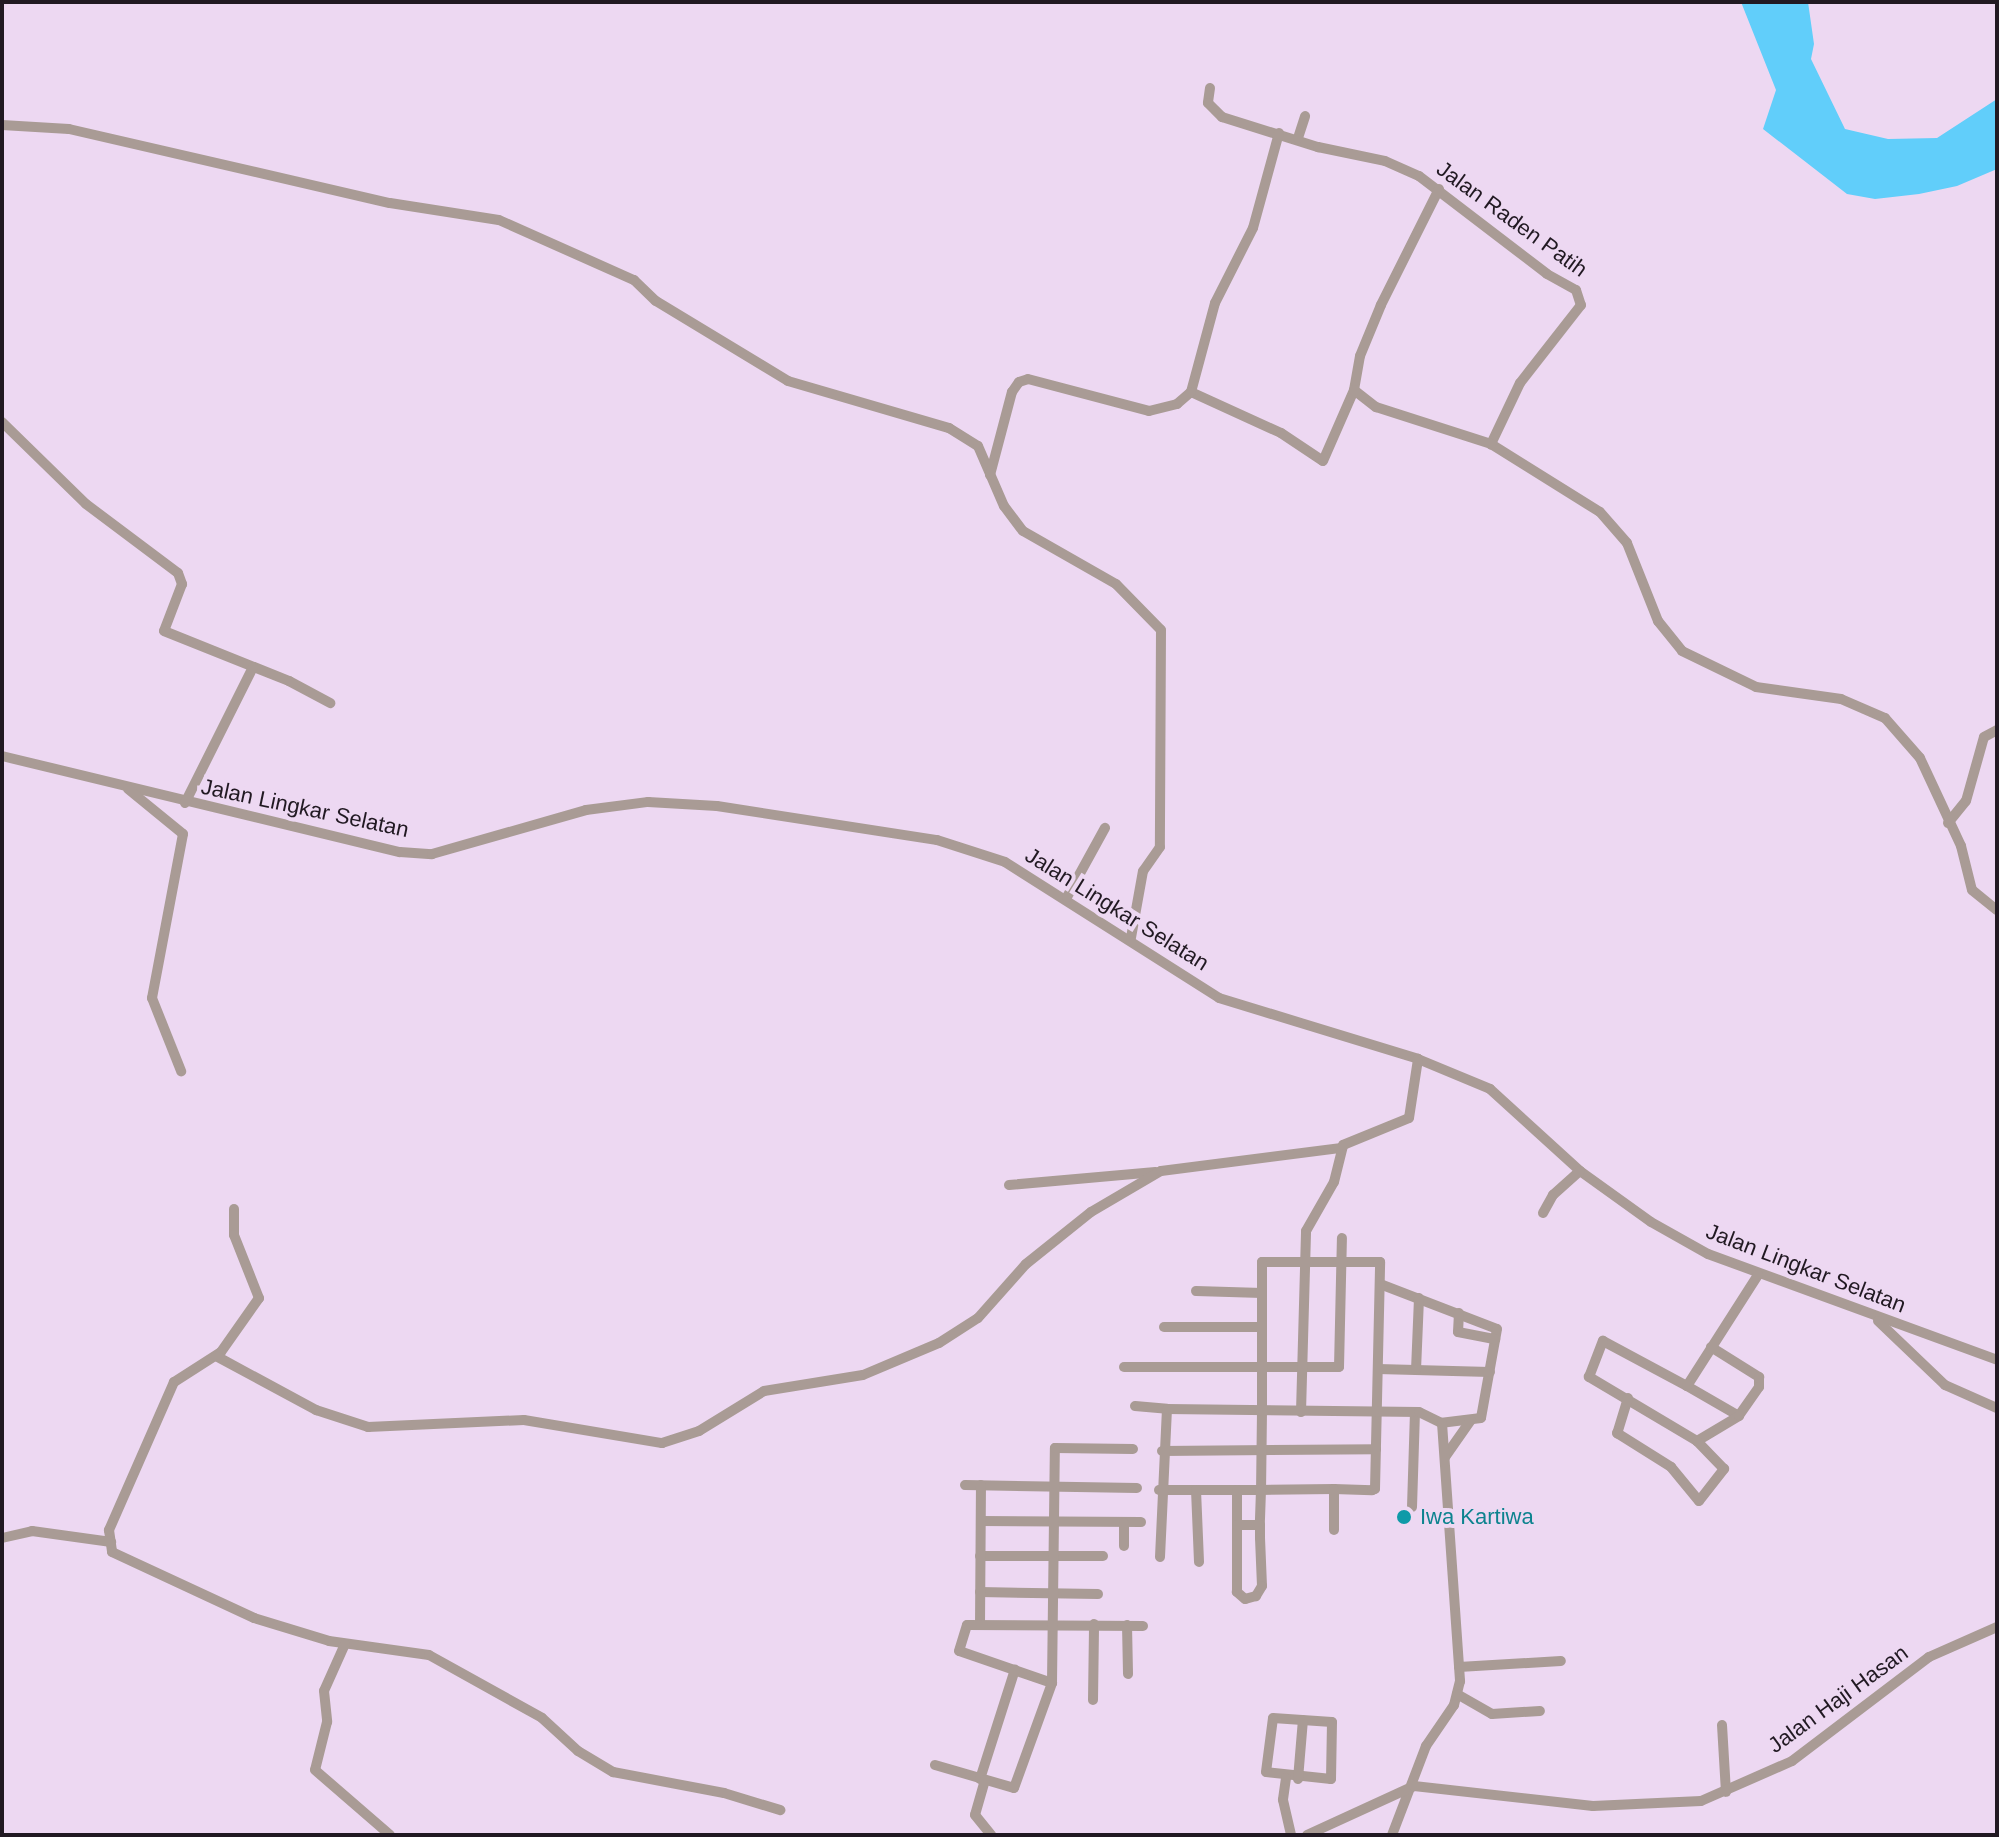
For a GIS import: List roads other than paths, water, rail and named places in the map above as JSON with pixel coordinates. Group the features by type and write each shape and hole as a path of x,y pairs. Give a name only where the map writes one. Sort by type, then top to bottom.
{"street":[{"name":"Jalan Raden Patih","path":"1210,88 1208,103 1222,117 1385,161 1439,189 1583,299 1564,331 1540,353 1520,383 1491,444"},
{"path":"1298,138 1305,116"},
{"path":"2,125 83,131 390,203 499,220 634,280 656,301 788,381 949,428 978,446 990,475 1023,531 1116,584 1161,630 1160,847 1143,871 1131,938"},
{"path":"990,475 1012,392 1019,382 1028,379 1149,411 1177,404 1191,392 1215,303 1253,228 1279,133"},
{"path":"1191,392 1281,433 1323,461 1354,390 1360,356 1381,305 1439,189"},
{"path":"1354,390 1376,407 1491,444 1600,512 1627,543 1658,621 1682,651 1756,687 1841,699 1885,718 1920,758 1961,846 1972,890 1997,910"},
{"path":"2,422 86,504 178,573 182,584 164,631 330,703"},
{"path":"185,803 253,667"},
{"path":"1948,823 1966,801 1984,737 1997,730"},
{"name":"Jalan Lingkar Selatan","path":"2,756 353,843 432,854 586,810 648,802 717,806 915,834 1005,862 1067,897 1219,998 1418,1059 1490,1089 1580,1171 1651,1222 1758,1275 1997,1360"},
{"path":"121,784 183,834 152,998 181,1071"},
{"path":"1067,897 1105,828"},
{"path":"1009,1185 1161,1171 1340,1148 1409,1118 1418,1059"},
{"path":"1301,1412 1306,1231 1334,1182 1340,1148"},
{"path":"216,1356 316,1410 368,1427 524,1420 662,1443 699,1431 764,1391 863,1375 939,1343 978,1318 1026,1264 1091,1212 1161,1171"},
{"path":"1543,1213 1553,1195 1580,1171"},
{"path":"234,1209 234,1235 259,1298 216,1356 189,1368 174,1382 109,1530 112,1552 254,1618 345,1644 429,1655 542,1718 578,1751 613,1772 724,1793 780,1810"},
{"path":"1124,1367 1339,1366 1342,1238"},
{"path":"1159,1490 1196,1490 1237,1490 1261,1490 1375,1489 1380,1262 1262,1262 1262,1411 1261,1490 1260,1525 1262,1586 1256,1596 1245,1599 1237,1592 1237,1490"},
{"path":"1687,1386 1758,1275"},
{"path":"1135,1406 1301,1412 1415,1412 1442,1423 1471,1420 1483,1415 1495,1339 1494,1326 1380,1284"},
{"path":"1196,1291 1262,1293"},
{"path":"1416,1370 1419,1298"},
{"path":"1459,1313 1458,1332 1495,1339"},
{"path":"1877,1319 1945,1385 1997,1408"},
{"path":"1164,1327 1262,1327"},
{"path":"1628,1398 1617,1433 1671,1467 1699,1501 1724,1469 1697,1441 1628,1398 1589,1377 1601,1341 1739,1416"},
{"path":"1697,1441 1739,1416 1759,1387 1759,1377 1711,1347"},
{"path":"1378,1369 1490,1372"},
{"path":"1160,1557 1159,1490 1167,1409"},
{"path":"1412,1507 1415,1412"},
{"path":"1445,1457 1471,1420"},
{"path":"1392,1835 1414,1786 1426,1746 1445,1723 1457,1694 1459,1667 1442,1423"},
{"path":"935,1765 1014,1788 1052,1683 1057,1484 1055,1448 1133,1449"},
{"path":"1162,1451 1376,1449"},
{"path":"965,1485 1057,1484 1137,1488"},
{"path":"980,1625 981,1485"},
{"path":"1334,1489 1334,1530"},
{"path":"1196,1490 1199,1562"},
{"path":"981,1521 1141,1522"},
{"path":"1124,1523 1124,1546"},
{"path":"1237,1525 1260,1525"},
{"path":"2,1538 32,1531 111,1542"},
{"path":"980,1556 1103,1556"},
{"path":"980,1592 1098,1594"},
{"path":"1093,1700 1094,1624"},
{"path":"1052,1683 959,1651 967,1625 1143,1626"},
{"path":"1127,1625 1128,1674"},
{"name":"Jalan Haji Hasan","path":"1414,1786 1651,1807 1701,1801 1792,1761 1929,1657 1997,1627"},
{"path":"345,1644 324,1691 327,1722 315,1770 390,1835"},
{"path":"1459,1667 1561,1661"},
{"path":"991,1835 975,1815 1015,1669"},
{"path":"1457,1694 1492,1714 1540,1711"},
{"path":"1270,1720 1303,1720 1333,1723 1332,1777 1292,1778 1266,1772 1270,1720"},
{"path":"1291,1835 1283,1800 1292,1778 1303,1720"},
{"path":"1722,1725 1726,1792"},
{"path":"1307,1835 1414,1786"}],"water":[{"path":"1741,2 1808,2 1814,44 1811,59 1845,129 1888,139 1937,138 1997,99 1997,169 1957,186 1919,194 1875,199 1847,194 1763,129 1776,90"}],"place":[{"name":"Iwa Kartiwa","path":"1404,1517"}]}
